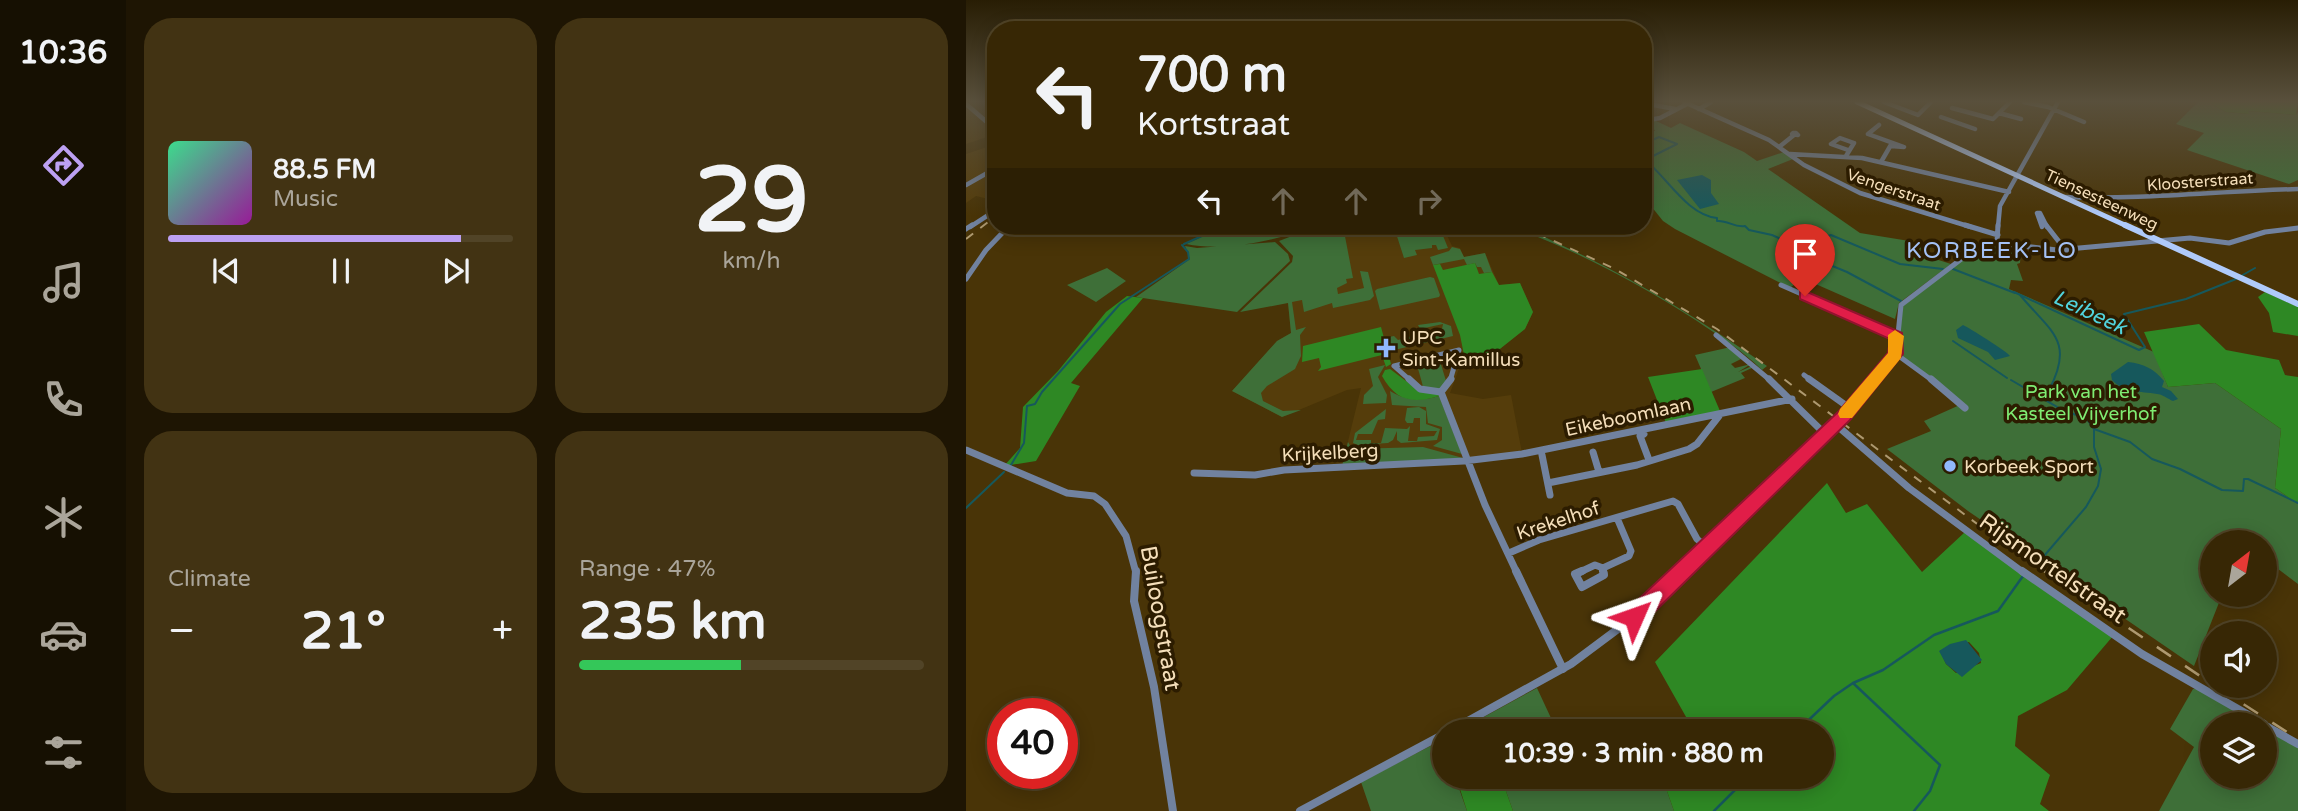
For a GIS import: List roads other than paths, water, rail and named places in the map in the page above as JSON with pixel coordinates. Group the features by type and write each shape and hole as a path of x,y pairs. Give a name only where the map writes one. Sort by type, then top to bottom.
{"main road":[{"name":"Tiensesteenweg","path":"1939,140 2298,304"}],"street":[{"name":"Vengerstraat","path":"1764,140 1826,177 1865,195 1998,235"},
{"path":"1779,147 1788,140"},
{"path":"1837,140 1831,144 1847,153 2008,192"},
{"path":"1845,140 1854,143 1847,153"},
{"path":"1881,140 1891,144 1881,162"},
{"path":"1996,243 2000,206 2037,140"},
{"path":"1789,154 1847,153"},
{"path":"966,185 987,173"},
{"name":"Kloosterstraat","path":"2064,197 2118,200 2196,192 2297,189"},
{"path":"2035,206 2045,227 2067,252"},
{"path":"966,229 987,216"},
{"path":"2032,227 2045,227"},
{"path":"1472,719 1563,669 1634,617 1851,409 1896,354 1899,308 1964,257 1996,243 2027,250 2067,252 2154,240 2163,242 2169,239 2190,238 2229,243 2265,232 2298,228"},
{"path":"966,278 1000,235"},
{"path":"1781,285 1897,336"},
{"path":"1716,335 1754,364 1824,433"},
{"path":"1459,350 1450,382 1441,392 1425,392 1394,366 1459,350"},
{"path":"1896,354 1965,408"},
{"path":"1804,375 1851,409"},
{"path":"1441,392 1485,505 1563,669"},
{"name":"Eikeboomlaan","path":"1468,460 1534,452 1792,400"},
{"path":"1548,483 1689,449 1697,444 1719,416"},
{"name":"Rijsmortelstraat","path":"1834,423 1909,488 2029,576 2142,654 2242,712"},
{"path":"1644,434 1640,436 1649,460"},
{"name":"Builoogstraat","path":"966,450 1067,493 1094,496 1105,504 1126,536 1136,566 1134,601 1154,687 1172,811"},
{"path":"1593,452 1599,472"},
{"path":"1541,455 1550,495"},
{"name":"Krijkelberg","path":"1194,473 1255,475 1284,470 1468,460"},
{"name":"Krekelhof","path":"1509,553 1539,540 1674,502 1697,539 1707,548"},
{"name":"Krekelhof","path":"1603,568 1630,553 1617,517"},
{"name":"Rijsmortelstraat","path":"2277,732 2298,744"},
{"path":"1300,811 1432,740"}],"water":[{"path":"1702,175 1711,180 1711,193 1719,204 1700,209 1677,180"},
{"path":"1963,325 2010,356 1995,360 1988,352 1958,338 1956,330"},
{"path":"2128,362 2144,365 2152,370 2164,381 2162,387 2171,391 2178,399 2173,401 2159,394 2133,391 2117,384 2112,380 2111,374"},
{"path":"1966,640 1982,660 1962,677 1946,664 1939,651 1950,644"}],"waterway":[{"path":"1652,156 1677,144 1666,140"},
{"path":"1652,166 1696,210 1717,218 1717,221 1772,235 1798,247 1796,251 1847,272 1901,301"},
{"path":"1184,244 1204,235"},
{"path":"1804,254 1820,257 1830,241 1828,236 1831,235 1900,264 1943,269"},
{"path":"1011,465 1024,443 1027,406 1035,404 1042,392 1120,304 1189,259 1188,252 1182,245"},
{"name":"Leibeek","path":"2241,276 2255,268"},
{"path":"1953,269 2015,293"},
{"name":"Leibeek","path":"2014,292 2139,350 2145,347 2124,314 2186,299 2236,279"},
{"path":"2020,295 2050,328 2059,348 2060,360 2049,390 2041,391 2038,396"},
{"path":"1953,341 2007,378"},
{"path":"2011,380 2038,396"},
{"path":"2038,396 2064,411 2086,418 2094,429"},
{"path":"2044,556 2086,507 2098,486 2101,469 2094,447 2094,429"},
{"path":"2094,429 2130,442 2152,459 2180,469 2222,490 2243,491 2244,479 2248,479 2298,503"},
{"path":"966,508 1004,472"},
{"path":"1853,683 1883,670 1934,635 1998,611 2023,576"},
{"path":"1810,719 1834,696 1853,683"},
{"path":"1853,683 1940,765 1930,791 1914,811"},
{"path":"1714,811 1736,789"}],"railway":[{"path":"966,239 987,223"},
{"path":"1541,235 1615,269 1717,329 2004,544 2047,573"},
{"path":"2044,571 2200,676"},
{"path":"2234,698 2298,739"}],"place":[{"name":"UPC Sint-Kamillus","path":"1386,348"},
{"name":"Korbeek Sport","path":"1950,466"}],"district":[{"name":"KORBEEK-LO","path":"1992,250"}],"park label":[{"name":"Park van het Kasteel Vijverhof","path":"2081,402"}]}
